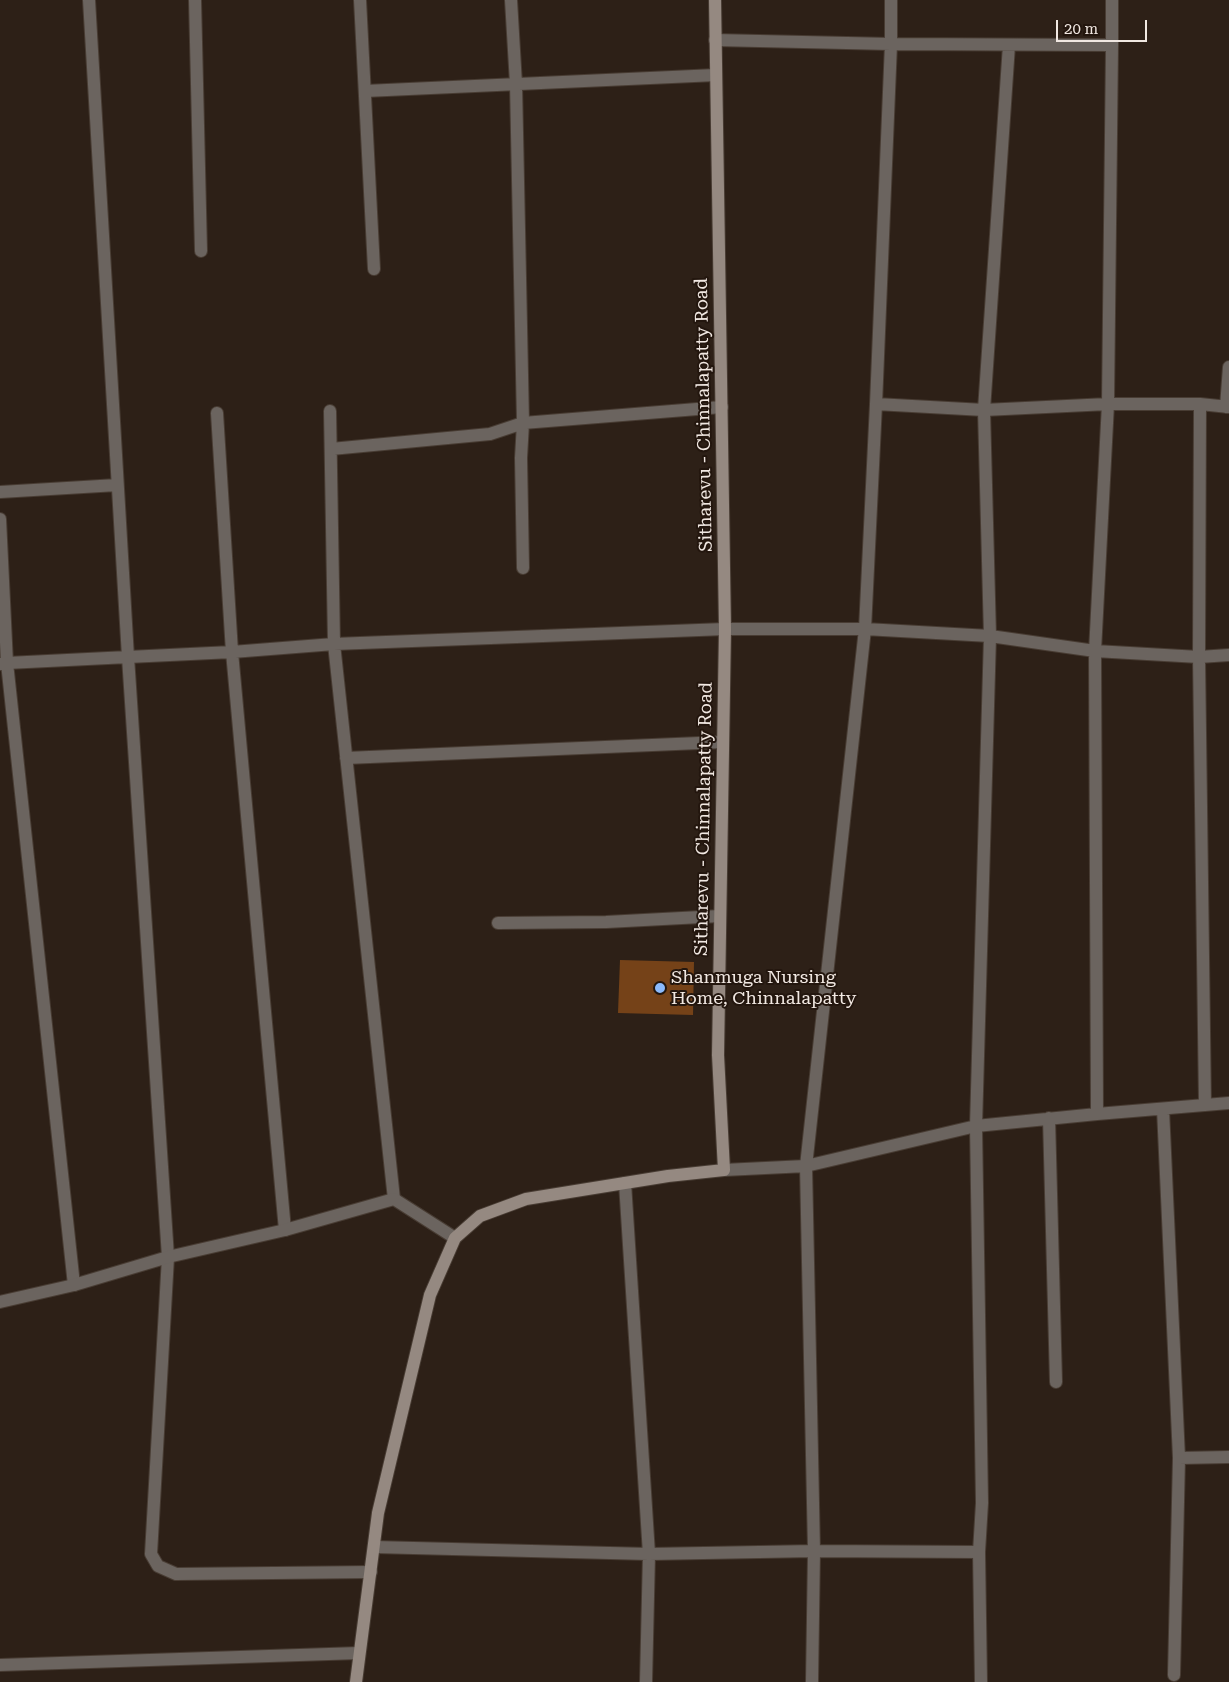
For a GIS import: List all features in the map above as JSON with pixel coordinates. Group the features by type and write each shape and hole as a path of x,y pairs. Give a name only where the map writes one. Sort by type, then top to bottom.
{"main road":[{"name":"Sitharevu - Chinnalapatty Road","path":"715,0 725,629 718,1055 724,1170"},
{"path":"356,1682 378,1514 430,1295 454,1238 480,1216 526,1199 724,1170"}],"street":[{"path":"89,0 117,485 168,1257 151,1554 158,1566 176,1574 371,1572"},
{"path":"195,0 201,251"},
{"path":"360,0 374,269"},
{"path":"512,0 516,84 523,423 520,458 523,568"},
{"path":"812,1682 814,1551 806,1166 865,629 891,44 891,0"},
{"path":"1097,1114 1095,651 1108,404 1112,0"},
{"path":"715,40 891,44 1112,45"},
{"path":"981,1682 979,1552 982,1503 976,1126 990,636 984,410 1009,44"},
{"path":"365,91 716,76"},
{"path":"876,404 984,410 1108,404 1200,404 1228,407 1229,367"},
{"path":"1200,404 1199,657 1205,1105"},
{"path":"331,449 490,434 523,423 722,407"},
{"path":"330,411 334,644 394,1199"},
{"path":"217,413 232,652 285,1230"},
{"path":"0,492 117,485"},
{"path":"0,519 4,663 74,1285"},
{"path":"4,663 232,652 334,644 725,629 865,629 990,636 1095,651 1199,657 1229,655"},
{"path":"346,758 723,742"},
{"path":"498,923 606,922 720,916"},
{"path":"724,1170 806,1166 976,1126 1049,1118 1229,1104"},
{"path":"1163,1109 1179,1458 1174,1674"},
{"path":"1049,1118 1056,1382"},
{"path":"625,1183 649,1554 646,1682"},
{"path":"0,1302 74,1285 168,1257 285,1230 394,1199 454,1238"},
{"path":"1179,1458 1229,1457"},
{"path":"374,1547 649,1554 814,1551 979,1552"},
{"path":"0,1665 360,1653"}],"building":[{"path":"620,960 694,962 693,1015 618,1013"}],"place":[{"name":"Shanmuga Nursing Home, Chinnalapatty","path":"660,988"}]}
